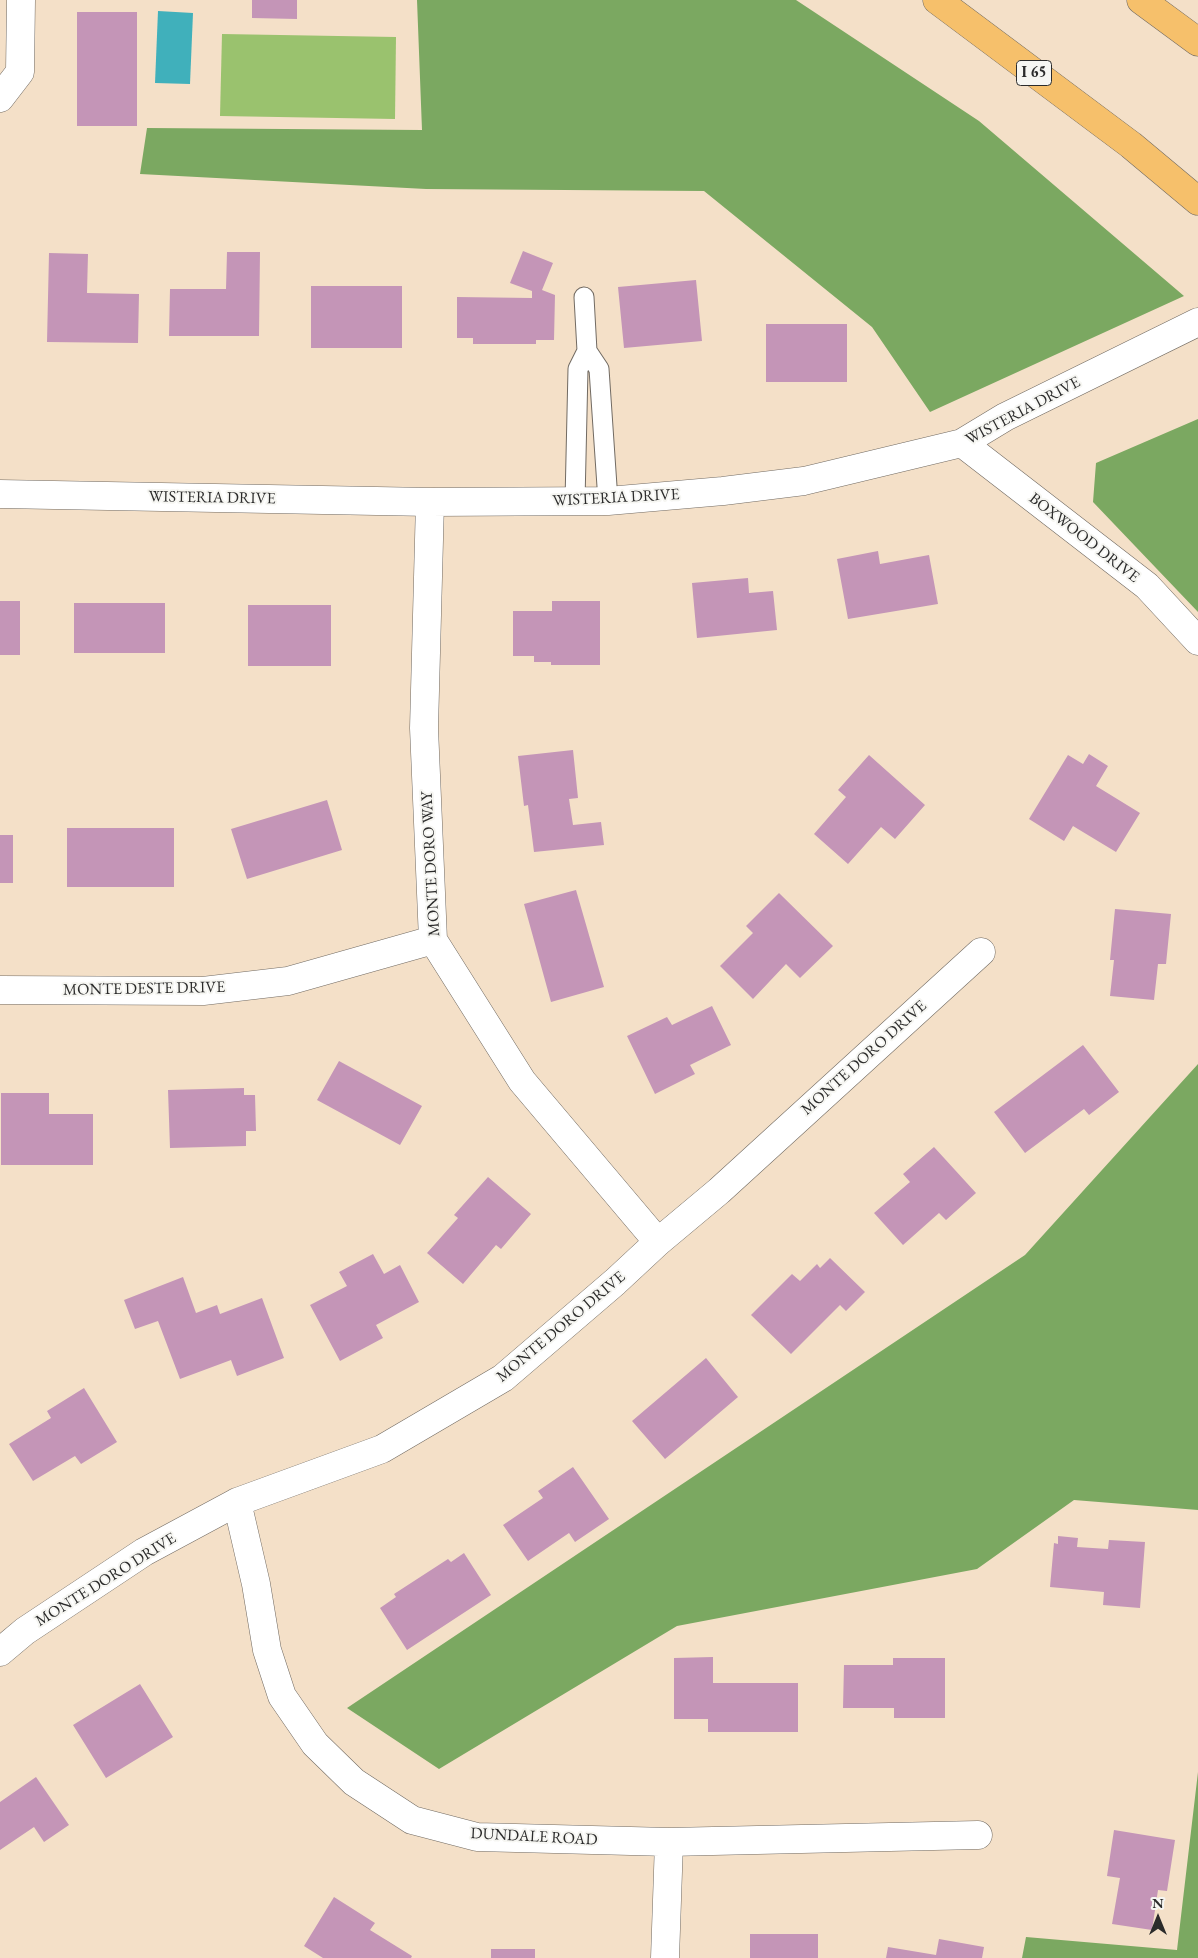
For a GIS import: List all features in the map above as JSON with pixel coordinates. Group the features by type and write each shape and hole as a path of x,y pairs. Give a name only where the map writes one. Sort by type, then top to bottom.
{"highway":[{"name":"I 65","path":"937,0 1131,145 1198,201"},
{"path":"1141,0 1198,42"}],"street":[{"path":"0,98 20,72 21,0"},
{"name":"WISTERIA DRIVE","path":"0,494 430,502 608,501 723,491 804,481 962,444 1006,417 1198,322"},
{"name":"BOXWOOD DRIVE","path":"962,444 1147,586 1198,641"},
{"name":"MONTE DORO WAY","path":"430,502 424,728 433,940 522,1081 658,1242"},
{"name":"MONTE DESTE DRIVE","path":"0,990 202,991 288,980 433,940"},
{"name":"MONTE DORO DRIVE","path":"0,1652 26,1631 144,1552 237,1502 382,1449 503,1378 719,1191 981,952"},
{"name":"DUNDALE ROAD","path":"237,1502 256,1584 267,1650 282,1696 315,1744 354,1782 412,1820 477,1837 669,1842 978,1835"},
{"path":"665,1958 669,1842"}],"lane":[{"path":"575,501 578,370 586,351 584,297"},
{"path":"586,351 599,370 608,501"}],"green space":[{"path":"417,0 796,0 979,121 1184,296 930,412 872,327 704,191 426,189 140,174 147,128 422,130"},
{"path":"222,34 396,37 395,119 220,116"},
{"path":"1198,419 1198,612 1093,502 1096,463"},
{"path":"1198,1064 1198,1510 1074,1500 977,1569 677,1626 439,1769 347,1708 1025,1255"},
{"path":"1198,1772 1198,1958 1022,1958 1026,1937 1177,1950"}],"water":[{"path":"158,11 193,13 190,84 155,83"}],"building":[{"path":"252,0 297,0 297,19 252,18"},
{"path":"77,12 137,12 137,126 77,126"},
{"path":"523,251 553,263 542,290 555,295 554,340 536,340 536,344 473,344 473,338 457,338 457,297 532,298 532,291 510,283"},
{"path":"227,252 260,252 259,336 169,336 170,289 226,289"},
{"path":"49,253 88,254 87,293 139,294 138,343 47,342"},
{"path":"696,280 702,341 624,348 618,287"},
{"path":"311,286 402,286 402,348 311,348"},
{"path":"766,324 847,324 847,382 766,382"},
{"path":"878,551 880,564 929,555 938,604 848,619 837,559"},
{"path":"748,578 749,593 773,591 777,630 697,638 692,583"},
{"path":"0,601 20,601 20,655 0,655"},
{"path":"552,601 600,601 600,665 551,665 551,662 534,662 534,656 513,656 513,611 552,611"},
{"path":"74,603 165,603 165,653 74,653"},
{"path":"248,605 331,605 331,666 248,666"},
{"path":"573,750 578,798 569,799 573,825 601,822 604,845 534,852 528,805 524,806 518,756"},
{"path":"1089,754 1108,766 1096,786 1140,813 1116,852 1073,826 1064,841 1029,819 1068,755 1083,764"},
{"path":"869,755 925,805 895,839 881,827 848,864 814,834 846,797 838,790"},
{"path":"327,800 342,850 247,879 231,829"},
{"path":"67,828 174,828 174,887 67,887"},
{"path":"0,835 13,835 13,883 0,883"},
{"path":"576,890 604,987 551,1002 524,904"},
{"path":"779,893 833,946 800,978 786,964 753,999 720,966 753,933 746,926"},
{"path":"1115,909 1171,914 1166,964 1158,964 1154,1000 1110,996 1114,960 1110,960"},
{"path":"712,1006 731,1045 690,1065 695,1074 655,1094 627,1036 667,1017 672,1025"},
{"path":"1083,1045 1119,1092 1089,1115 1084,1109 1025,1153 994,1112"},
{"path":"339,1061 422,1106 400,1145 317,1100"},
{"path":"244,1088 244,1095 255,1095 256,1131 246,1131 246,1146 170,1148 168,1090"},
{"path":"1,1093 49,1093 49,1114 93,1114 93,1165 1,1165"},
{"path":"934,1147 976,1193 946,1220 939,1213 903,1245 874,1213 910,1182 903,1174"},
{"path":"488,1177 531,1214 501,1249 496,1245 463,1284 427,1253 458,1218 454,1215"},
{"path":"373,1254 384,1274 400,1265 419,1302 376,1325 383,1338 340,1361 310,1305 347,1286 339,1272"},
{"path":"830,1258 865,1292 846,1311 840,1305 791,1354 751,1315 792,1274 800,1281 817,1264 820,1268"},
{"path":"183,1277 196,1313 217,1305 220,1314 262,1298 284,1358 237,1376 231,1360 180,1379 158,1321 135,1329 124,1300"},
{"path":"706,1358 738,1397 665,1459 632,1421"},
{"path":"84,1388 117,1442 81,1464 75,1456 33,1481 9,1444 51,1418 47,1411"},
{"path":"573,1467 609,1519 575,1542 569,1533 528,1561 503,1525 543,1498 538,1491"},
{"path":"1058,1536 1078,1538 1077,1547 1108,1549 1109,1540 1145,1542 1140,1608 1103,1605 1104,1592 1050,1587 1054,1543 1058,1544"},
{"path":"464,1553 491,1595 407,1650 380,1608 396,1597 394,1594 448,1559 451,1562"},
{"path":"713,1657 713,1683 798,1683 798,1732 708,1732 708,1719 674,1719 674,1658"},
{"path":"893,1658 945,1658 945,1718 894,1718 894,1708 843,1708 844,1665 893,1665"},
{"path":"140,1684 173,1737 106,1778 73,1725"},
{"path":"36,1777 69,1825 44,1842 34,1827 0,1850 0,1802"},
{"path":"1114,1830 1175,1840 1167,1891 1158,1890 1152,1930 1112,1924 1120,1878 1107,1876"},
{"path":"334,1897 375,1923 370,1930 412,1956 411,1958 323,1958 304,1946"},
{"path":"750,1934 818,1934 818,1958 750,1958"},
{"path":"939,1939 984,1947 982,1958 886,1958 888,1947 936,1955"},
{"path":"491,1949 535,1949 535,1958 491,1958"}]}
